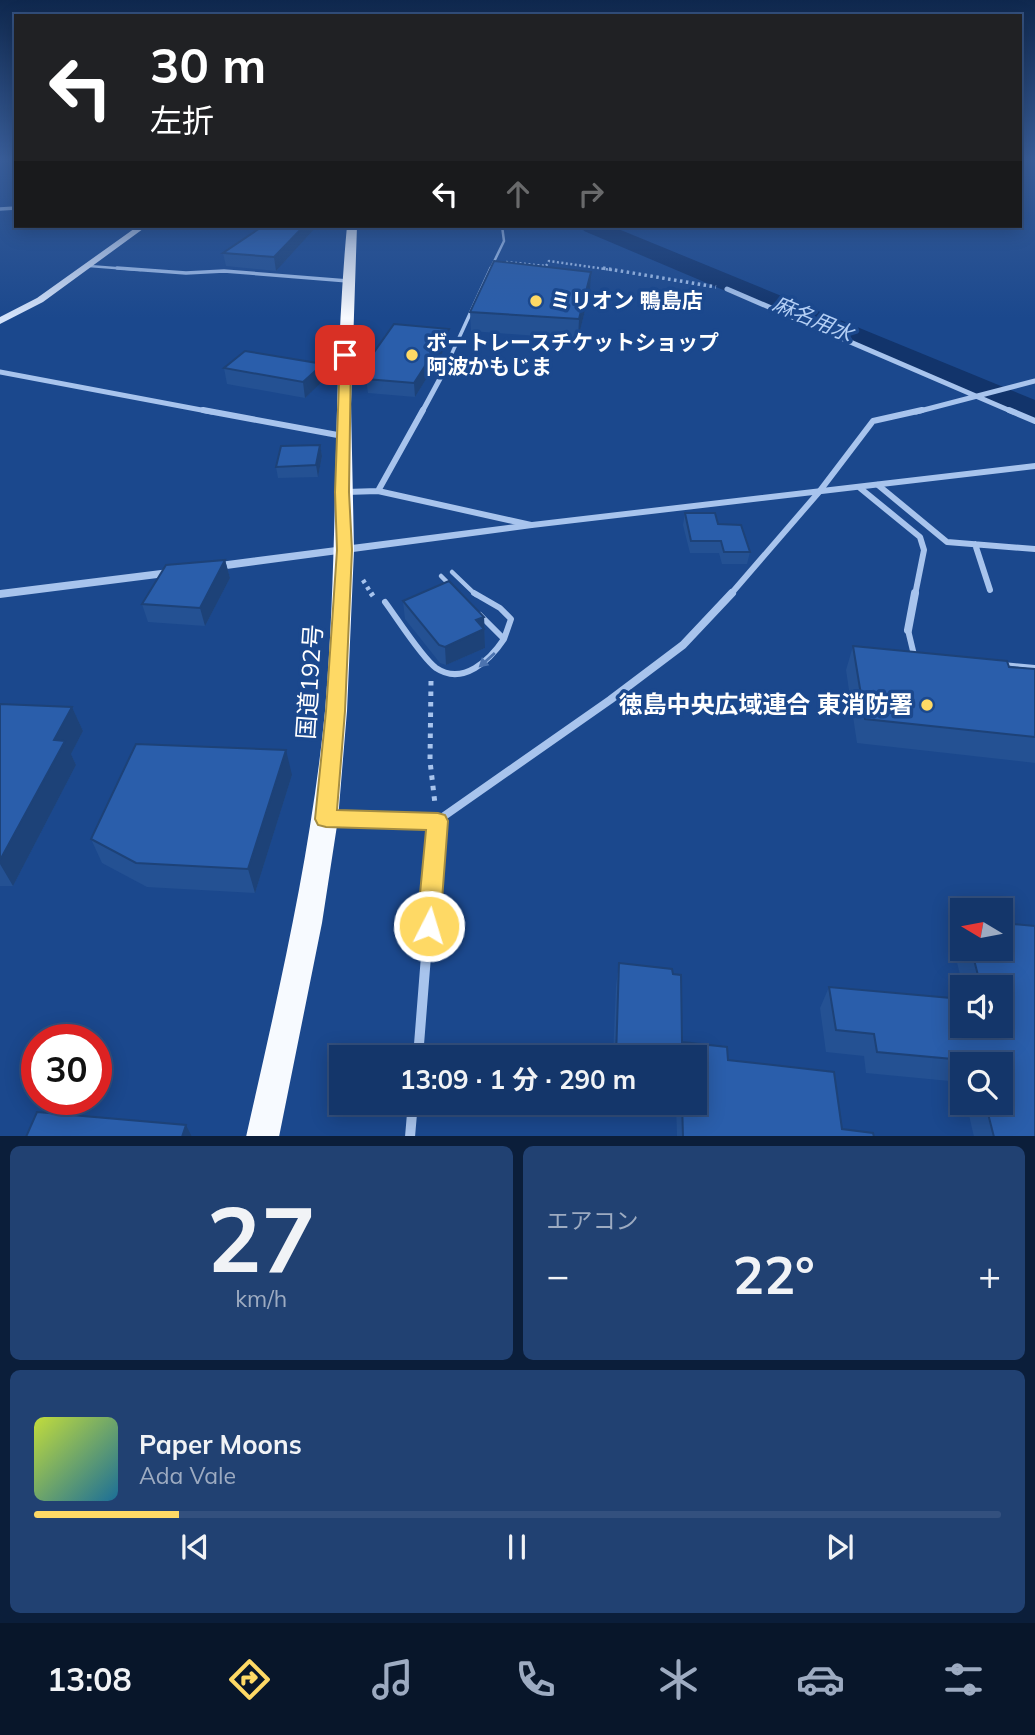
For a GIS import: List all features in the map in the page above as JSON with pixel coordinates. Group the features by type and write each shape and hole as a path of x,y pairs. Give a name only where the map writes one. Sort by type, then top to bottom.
{"highway":[{"name":"国道192号","path":"262,1136 308,923 326,819 336,711 345,550 343,436 352,228"}],"main road":[{"path":"0,321 40,300 140,228"}],"street":[{"path":"727,289 1035,421"},
{"path":"0,372 343,436"},
{"path":"378,491 442,375"},
{"path":"326,819 438,821 610,700 682,645 753,571 819,492 873,421 1035,381"},
{"path":"0,594 532,525 1035,466"},
{"path":"878,485 947,542 1035,549"},
{"path":"860,488 920,537 924,550 908,630"},
{"path":"342,492 378,491 532,525"},
{"path":"975,544 990,590"},
{"path":"419,1045 438,821"},
{"path":"410,1136 412,1115"}],"lane":[{"path":"442,375 504,241 502,228"},
{"path":"89,266 186,273 224,271 349,281"},
{"path":"385,602 434,667 445,674 455,675 479,668 491,659 504,639 511,619 494,603 476,595 452,572"},
{"path":"441,576 459,594"},
{"path":"477,612 504,639"},
{"path":"908,630 913,655 927,657"},
{"path":"994,664 1035,668"}],"path":[{"path":"494,261 546,265 549,261 727,289"}],"building":[{"path":"260,228 302,228 274,257 223,253"},
{"path":"494,261 591,272 579,319 470,312"},
{"path":"394,324 449,329 414,383 366,379 370,358"},
{"path":"245,351 323,364 303,382 224,368"},
{"path":"320,445 316,465 276,467 281,446"},
{"path":"685,513 715,513 718,524 741,525 750,552 724,552 721,541 691,541"},
{"path":"225,560 200,608 142,604 166,565"},
{"path":"449,581 484,617 476,620 484,629 445,647 439,645 403,601"},
{"path":"853,646 1007,661 1009,667 1035,669 1035,737 865,719"},
{"path":"0,704 72,707 54,740 65,741 0,860"},
{"path":"136,744 286,750 248,869 136,863 91,839"},
{"path":"1013,924 1035,926 1035,1136 994,1136 988,1115 1013,1115 1013,1052 950,1052 950,1059 877,1052 874,1034 836,1030 829,987 950,998 950,1038 1013,1038 1013,975 978,975 974,961 1013,961"},
{"path":"619,963 672,969 673,974 681,975 682,1042 727,1047 728,1060 834,1072 842,1129 873,1133 874,1136 683,1136 682,1115 707,1115 707,1045 616,1045"},
{"path":"36,1115 71,1115 186,1125 182,1136 26,1136"}],"waterway":[{"name":"麻名用水","path":"597,228 1035,412"}],"place":[{"name":"ミリオン 鴨島店","path":"536,301"},
{"name":"ボートレースチケットショップ 阿波かもじま","path":"412,355"},
{"name":"徳島中央広域連合 東消防署","path":"927,705"}],"route":[{"path":"345,355 342,492 345,550 336,711 326,819 438,821 429,926"}]}
